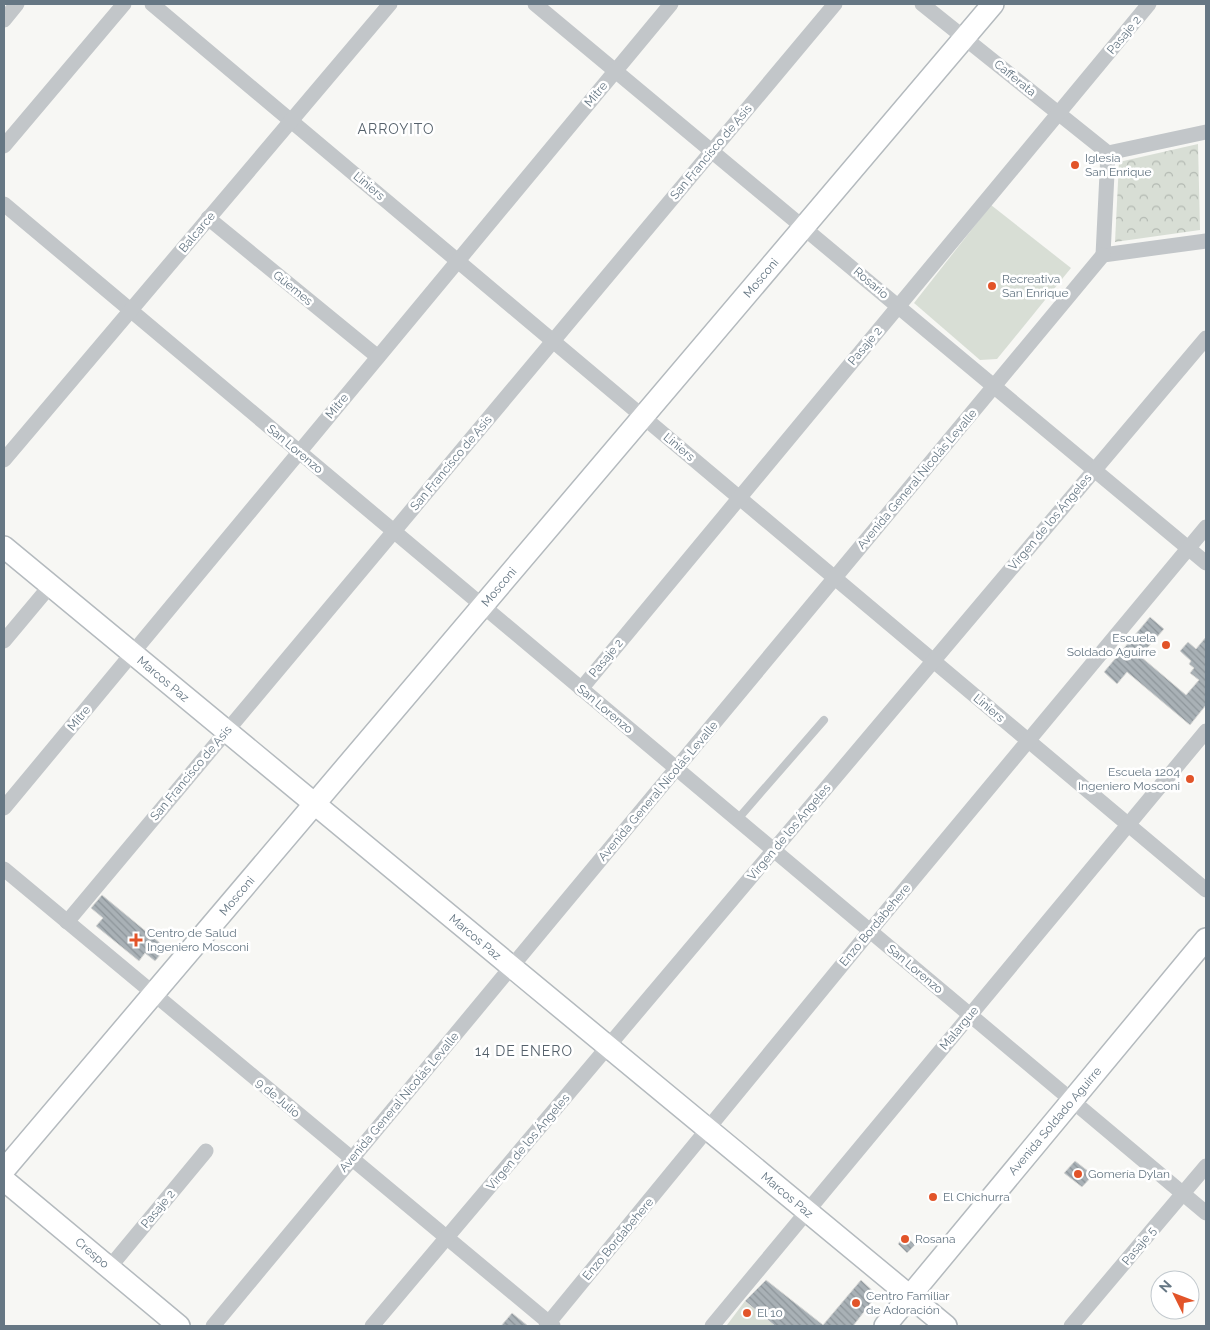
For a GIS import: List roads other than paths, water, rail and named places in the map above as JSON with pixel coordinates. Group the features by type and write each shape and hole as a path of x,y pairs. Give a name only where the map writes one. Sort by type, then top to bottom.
{"street":[{"path":"4,20 17,4"},
{"path":"4,146 124,4"},
{"name":"Liniers","path":"152,4 1206,890"},
{"name":"Balcarce","path":"4,460 390,4"},
{"name":"Rosario","path":"535,4 1206,563"},
{"name":"Mitre","path":"4,808 671,4"},
{"name":"San Francisco de Asis","path":"67,922 835,4"},
{"name":"Cafferata","path":"922,4 1108,153"},
{"name":"Mosconi","path":"4,1170 993,4"},
{"name":"Pasaje 2","path":"581,689 1149,4"},
{"path":"1206,132 1108,153 1103,255 1206,241"},
{"name":"San Lorenzo","path":"4,204 1206,1213"},
{"name":"Güemes","path":"208,218 378,357"},
{"name":"Avenida General Nicolás Levalle","path":"213,1326 1103,255"},
{"name":"Virgen de los Ángeles","path":"372,1326 1206,338"},
{"name":"Enzo Bordabehere","path":"549,1325 870,930 1206,527"},
{"name":"Marcos Paz","path":"4,547 946,1326"},
{"path":"4,641 50,586"},
{"name":"Malargue","path":"712,1326 1206,731"},
{"name":"9 de Julio","path":"4,869 549,1325"},
{"name":"Avenida Soldado Aguirre","path":"1077,1106 1206,938"},
{"name":"Avenida Soldado Aguirre","path":"885,1326 915,1301 1077,1106 1206,961"},
{"name":"Pasaje 2","path":"109,1268 206,1151"},
{"name":"Pasaje 5","path":"1071,1326 1206,1166"},
{"name":"Crespo","path":"4,1180 179,1326"},
{"name":"Avenida Soldado Aguirre","path":"902,1326 915,1301"}],"lane":[{"path":"737,820 824,720"}],"place":[{"name":"Iglesia San Enrique","path":"1075,165"},
{"name":"Recreativa San Enrique","path":"992,286"},
{"name":"Escuela Soldado Aguirre","path":"1166,645"},
{"name":"Escuela 1204 Ingeniero Mosconi","path":"1190,779"},
{"name":"Centro de Salud Ingeniero Mosconi","path":"136,940"},
{"name":"Gomería Dylan","path":"1078,1174"},
{"name":"El Chichurra","path":"933,1197"},
{"name":"Rosana","path":"905,1239"},
{"name":"Centro Familiar de Adoración","path":"856,1303"},
{"name":"El 10","path":"747,1313"}],"district":[{"name":"ARROYITO","path":"396,129"},
{"name":"14 DE ENERO","path":"524,1051"}]}
